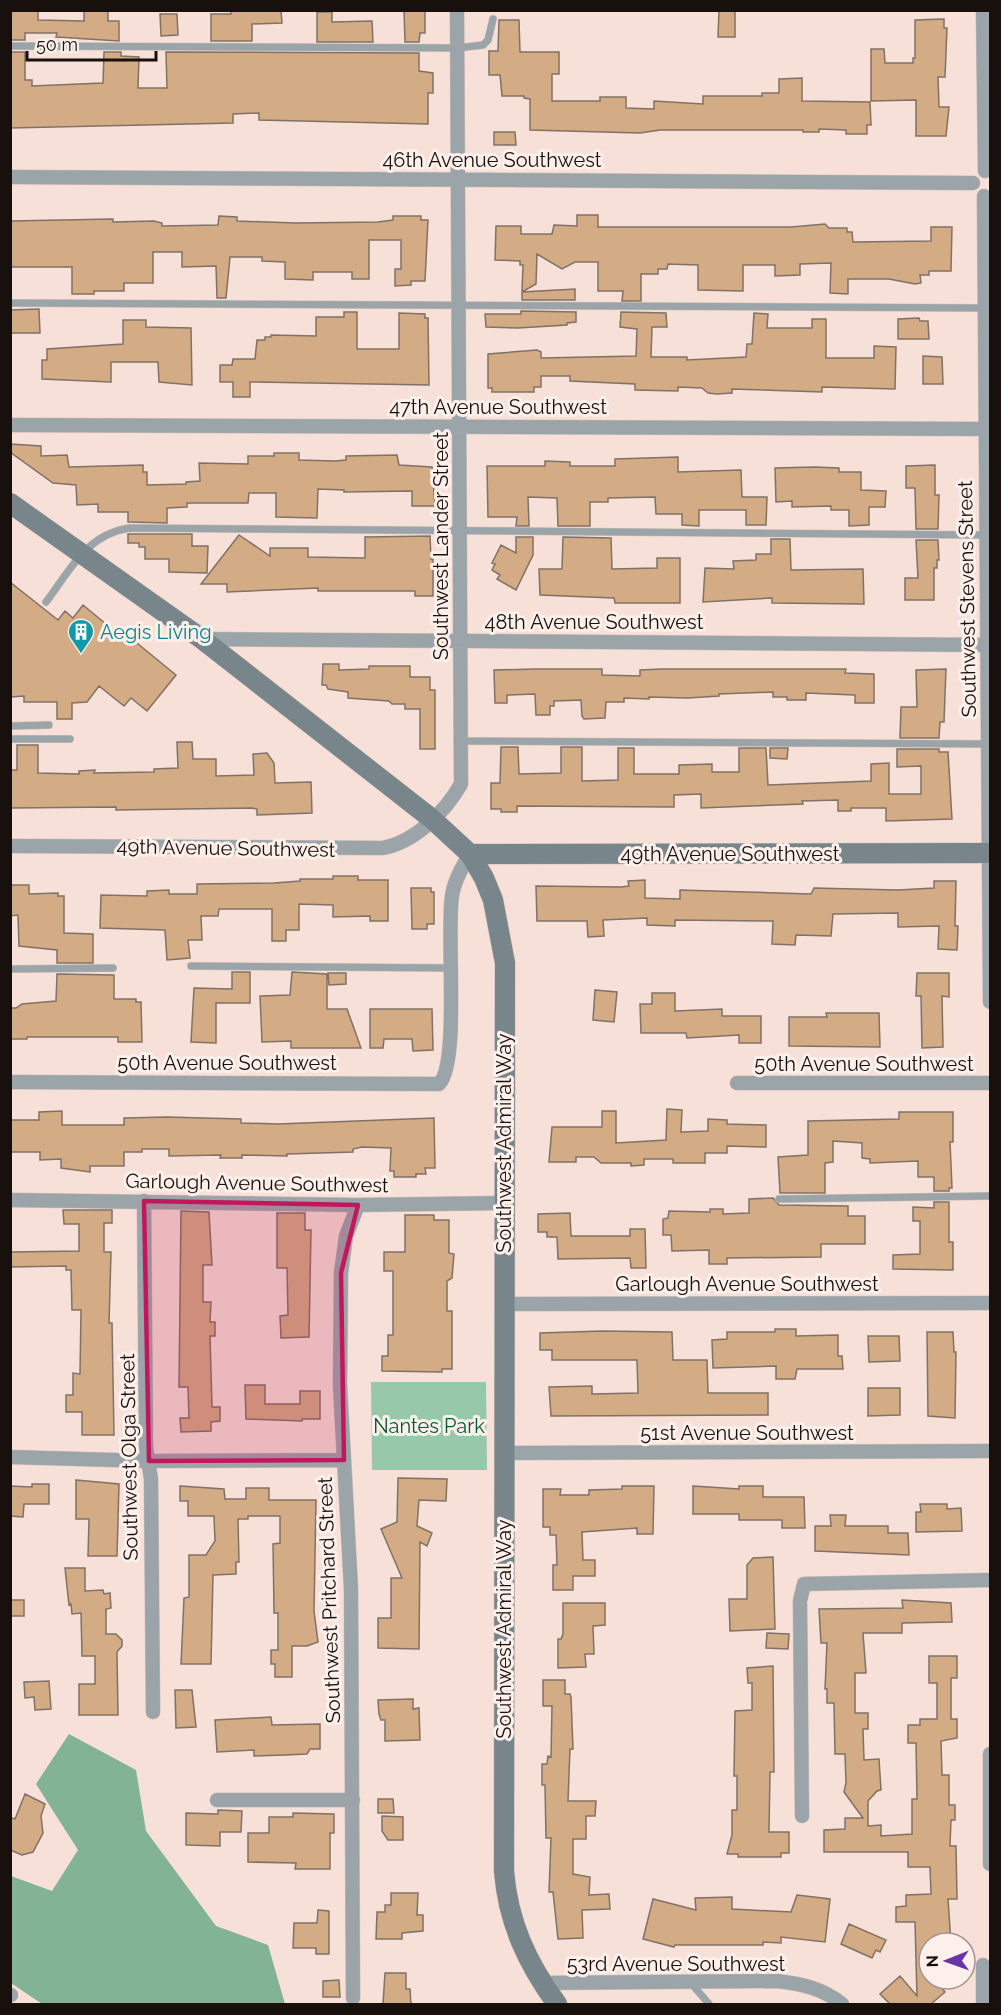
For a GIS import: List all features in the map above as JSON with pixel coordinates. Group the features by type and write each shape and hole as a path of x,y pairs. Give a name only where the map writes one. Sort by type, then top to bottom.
{"main road":[{"name":"Southwest Admiral Way","path":"10,503 202,639 432,819 470,854 493,900 505,963 504,1871 507,1902 519,1942 541,1983 557,2004"},
{"name":"49th Avenue Southwest","path":"470,854 990,853"}],"street":[{"name":"Southwest Lander Street","path":"432,819 461,784 458,10"},
{"path":"983,10 987,54 988,172 976,174 973,183 976,193 987,196"},
{"name":"46th Avenue Southwest","path":"10,177 973,183"},
{"name":"Southwest Stevens Street","path":"987,196 988,308 985,429 986,535 989,556 987,645 990,1002"},
{"name":"47th Avenue Southwest","path":"10,425 985,429"},
{"name":"48th Avenue Southwest","path":"202,639 987,645"},
{"name":"49th Avenue Southwest","path":"10,846 383,848 398,845 411,838 432,819"},
{"path":"450,968 452,894 460,871 470,854"},
{"name":"50th Avenue Southwest","path":"10,1082 434,1084 442,1082 450,1051 450,968"},
{"name":"50th Avenue Southwest","path":"737,1083 990,1083"},
{"name":"Garlough Avenue Southwest","path":"10,1200 358,1205 503,1203"},
{"name":"Southwest Olga Street","path":"144,1201 149,1461 152,1479 150,1684 153,1712"},
{"name":"Southwest Pritchard Street","path":"353,1998 351,1589 340,1385 341,1273 346,1236 358,1205"},
{"name":"Garlough Avenue Southwest","path":"504,1304 990,1303"},
{"name":"51st Avenue Southwest","path":"504,1453 990,1451"},
{"path":"10,1457 149,1461 344,1460"},
{"path":"802,1816 800,1601 804,1584 990,1580"},
{"path":"990,1754 990,1864"},
{"path":"217,1800 353,1800"},
{"path":"983,1965 983,2004"},
{"name":"53rd Avenue Southwest","path":"541,1983 803,1984 823,1991 842,2004"}],"lane":[{"path":"10,46 458,48 483,45 488,40 493,19"},
{"path":"10,303 988,308"},
{"path":"46,602 82,554 99,537 110,531 129,528 986,535"},
{"path":"10,726 50,725"},
{"path":"10,739 70,738"},
{"path":"461,741 988,744"},
{"path":"191,966 450,968"},
{"path":"10,969 113,968"},
{"path":"778,1199 990,1196"},
{"path":"690,1982 709,2004"}],"highlighted area":[{"path":"144,1201 358,1205 341,1273 344,1460 149,1461"}],"green space":[{"name":"Nantes Park","path":"371,1382 486,1382 487,1470 372,1470"},
{"path":"69,1734 136,1770 146,1831 216,1926 268,1945 285,2004 42,2004 11,1983 11,1876 52,1891 78,1850 36,1784"}],"building":[{"path":"10,10 38,10 38,20 84,21 84,10 108,10 108,21 119,21 119,41 56,37 57,33 25,33 25,40 10,40"},
{"path":"231,10 281,10 282,23 252,24 252,41 211,41 211,14 231,14"},
{"path":"404,10 425,10 425,33 420,33 419,42 405,42"},
{"path":"719,10 735,10 735,37 718,37"},
{"path":"317,12 332,12 332,22 372,21 373,42 317,42"},
{"path":"160,14 177,14 178,35 161,36"},
{"path":"944,19 944,28 947,28 945,77 938,77 939,107 949,107 946,136 916,136 916,100 871,101 871,49 884,49 885,63 913,63 915,20"},
{"path":"499,20 519,20 520,52 559,52 559,74 552,74 552,101 600,101 600,97 626,97 626,108 654,109 654,101 703,104 703,96 762,96 762,93 779,93 779,79 802,78 802,101 870,102 871,125 867,125 867,134 846,134 846,130 819,129 819,132 660,130 640,133 530,130 530,99 524,96 502,96 500,75 489,75 489,51 498,51"},
{"path":"10,52 25,52 25,80 32,80 32,86 103,83 104,52 121,52 121,56 139,57 138,88 167,88 166,52 419,53 419,71 433,73 433,93 428,93 428,124 259,120 259,113 233,114 233,123 10,128"},
{"path":"494,132 515,132 516,145 494,145"},
{"path":"577,215 598,215 598,227 791,227 825,224 829,228 847,228 847,232 852,232 853,242 931,241 931,227 952,227 951,271 929,271 929,275 920,275 921,283 915,284 889,279 848,279 848,294 830,293 831,263 800,264 800,275 775,276 775,265 743,265 743,291 698,290 698,265 668,264 667,269 658,269 658,274 641,274 641,301 622,301 623,291 598,291 598,262 575,262 562,269 537,254 536,284 522,292 523,265 520,265 520,261 495,260 496,226 521,226 521,234 552,234 554,225 577,226"},
{"path":"219,216 237,217 237,221 296,223 378,222 393,220 393,216 421,216 421,220 428,220 425,281 411,281 411,285 395,286 395,269 401,269 401,240 369,240 369,279 352,279 352,272 313,272 313,280 285,279 285,262 262,261 262,257 230,257 226,298 217,298 216,266 182,267 182,252 153,252 153,283 124,283 124,291 94,291 94,294 72,294 72,267 10,267 10,221 113,219 113,222 154,221 162,223 162,226 218,225"},
{"path":"575,289 575,300 522,300 522,292"},
{"path":"39,309 40,333 10,333 10,310"},
{"path":"521,311 576,312 576,322 567,323 567,325 518,328 486,327 485,314 521,314"},
{"path":"344,312 357,312 357,349 399,349 399,313 425,314 425,318 428,318 429,385 250,382 250,397 233,397 233,382 220,382 220,365 232,365 233,359 255,359 257,340 265,340 265,337 271,337 271,335 316,336 316,317 344,317"},
{"path":"621,312 666,313 667,327 652,327 651,357 687,357 687,360 746,357 747,344 752,344 754,313 768,314 767,328 812,328 812,319 826,319 826,358 874,358 874,346 896,347 895,389 822,387 822,392 732,389 732,393 717,394 708,393 702,388 678,387 678,391 635,390 635,384 570,381 570,376 541,376 541,387 534,387 534,392 492,392 492,388 488,388 488,354 537,350 541,352 541,358 636,356 637,329 620,327"},
{"path":"919,318 920,321 928,321 929,339 898,339 898,319"},
{"path":"123,320 146,320 146,327 191,328 192,385 159,382 158,362 111,362 111,382 42,379 42,360 47,360 47,349 123,344"},
{"path":"923,356 942,357 943,384 923,384"},
{"path":"10,444 41,446 41,456 67,455 69,467 143,465 143,472 147,472 147,485 186,484 186,482 200,481 199,463 248,464 248,456 299,453 299,460 335,461 346,460 346,456 397,455 399,465 432,467 435,506 412,506 412,491 344,492 344,490 318,489 317,518 276,517 276,493 249,493 248,503 187,503 187,507 167,508 167,523 128,522 128,512 98,512 98,504 77,505 76,485 53,483 10,452"},
{"path":"678,457 678,472 741,470 742,497 767,497 766,525 746,525 746,510 699,510 699,526 682,525 682,514 656,514 655,497 608,498 608,502 590,502 590,526 558,526 557,498 528,497 529,526 516,526 517,517 488,517 487,466 545,466 545,461 570,462 570,466 615,466 615,459"},
{"path":"935,465 935,495 939,495 938,529 916,529 915,488 906,488 906,466"},
{"path":"775,468 839,468 839,472 861,472 861,490 886,491 885,507 869,507 869,525 849,526 849,510 831,510 831,506 792,507 792,501 776,502"},
{"path":"128,534 192,534 192,546 208,546 207,573 169,572 169,559 145,559 145,547 139,547 139,543 128,543"},
{"path":"239,535 270,556 270,548 308,548 308,557 365,558 365,537 430,536 431,559 433,559 433,596 415,596 415,591 318,591 318,588 227,592 227,584 201,584"},
{"path":"516,537 533,537 533,555 516,590 497,579 500,575 492,570 495,564 492,563 501,545 516,553"},
{"path":"563,537 611,538 612,569 657,568 657,558 680,558 680,603 615,603 614,598 540,595 539,569 562,569"},
{"path":"771,539 790,539 791,570 863,569 864,604 772,603 772,598 703,602 705,568 734,569 733,561 756,560 756,554 771,554"},
{"path":"916,540 938,540 939,560 937,560 937,568 934,568 934,600 905,600 905,578 918,578"},
{"name":"Aegis Living","path":"10,582 58,620 65,611 73,618 83,605 118,634 121,630 176,675 147,711 131,698 124,706 99,686 87,702 72,703 72,719 57,719 57,702 24,702 24,696 10,697"},
{"path":"323,664 339,664 339,670 369,669 369,666 410,666 410,677 430,677 430,690 435,690 435,749 420,749 420,709 405,709 405,704 392,704 389,701 348,698 348,692 328,689 326,685 322,685"},
{"path":"602,669 602,675 640,676 640,670 662,669 846,669 845,673 874,674 874,703 855,703 855,695 806,693 806,700 787,700 787,697 773,697 773,692 719,694 719,696 688,698 624,698 624,702 606,702 605,718 584,719 581,700 554,701 554,706 550,706 550,715 536,715 535,694 507,695 507,703 495,703 494,670"},
{"path":"946,669 944,722 940,722 939,738 900,738 901,707 917,707 916,670"},
{"path":"177,742 192,742 193,759 216,759 216,776 254,775 253,754 267,753 274,763 275,783 311,782 312,813 257,815 257,809 252,808 116,810 116,807 10,808 10,770 17,770 17,745 38,745 38,773 79,774 79,771 95,770 94,773 154,772 154,769 178,768"},
{"path":"501,747 518,747 519,774 561,773 561,747 582,747 582,781 618,780 618,748 634,748 634,774 679,774 679,765 712,764 712,772 739,772 739,748 766,748 768,785 871,781 871,764 889,763 889,794 921,794 921,766 897,767 897,749 939,749 939,752 948,752 952,819 886,821 886,808 851,808 851,811 838,811 838,800 802,801 803,804 701,808 701,794 674,795 674,807 517,806 517,812 501,812 501,809 491,809 491,783 500,783"},
{"path":"770,748 788,748 787,759 770,758"},
{"path":"333,876 358,876 358,880 388,880 388,921 370,921 370,916 333,917 333,905 299,904 299,930 286,930 286,941 272,941 272,909 219,909 218,916 201,916 202,940 188,940 190,958 167,960 165,930 100,928 101,895 147,896 147,891 169,890 169,894 197,894 197,884 274,883 300,881 300,879 333,879"},
{"path":"645,880 645,898 680,899 680,890 811,894 814,888 898,890 934,888 934,881 956,881 957,950 938,949 939,926 898,927 898,913 833,914 831,936 796,935 795,945 772,944 773,921 675,920 675,926 647,925 647,918 603,920 604,936 588,937 587,921 537,921 536,886 621,887 629,886 628,881"},
{"path":"10,885 29,885 29,894 58,893 58,896 64,896 64,933 93,934 93,963 57,963 57,950 19,946 18,915 10,916"},
{"path":"411,888 431,888 431,892 434,892 434,924 427,924 427,929 412,929"},
{"path":"232,972 250,972 250,1003 216,1003 216,1043 191,1042 194,988 232,989"},
{"path":"292,972 327,974 327,1009 347,1009 361,1048 291,1048 291,1041 262,1042 260,996 290,995"},
{"path":"328,973 346,973 346,984 329,985"},
{"path":"917,973 949,973 949,997 942,996 943,1047 922,1048 921,996 916,996"},
{"path":"57,974 114,975 114,999 136,999 136,1002 141,1002 142,1042 118,1042 118,1037 10,1039 10,1008 16,1008 22,1004 56,1001"},
{"path":"595,990 617,992 614,1022 593,1020"},
{"path":"652,993 675,993 675,1011 722,1009 722,1016 761,1016 761,1043 739,1043 739,1035 687,1038 686,1033 641,1033 640,1004 652,1004"},
{"path":"370,1009 432,1009 433,1050 413,1051 412,1039 384,1039 383,1048 370,1048"},
{"path":"826,1013 879,1013 880,1047 789,1046 789,1017 827,1017"},
{"path":"667,1109 682,1110 681,1132 708,1131 708,1119 727,1120 727,1124 766,1125 766,1147 727,1146 727,1153 705,1153 705,1163 673,1163 673,1159 644,1159 644,1165 631,1166 631,1163 601,1163 594,1157 576,1157 576,1162 549,1162 552,1127 602,1127 602,1111 616,1111 616,1143 666,1140"},
{"path":"62,1111 62,1125 124,1125 124,1118 167,1117 241,1119 241,1123 278,1124 434,1118 435,1168 425,1168 426,1174 416,1174 416,1177 394,1177 394,1171 390,1171 391,1148 362,1147 353,1149 353,1152 287,1154 287,1156 242,1155 242,1158 220,1158 221,1155 169,1156 169,1149 142,1149 142,1152 124,1152 124,1166 90,1166 90,1172 61,1168 61,1159 40,1160 40,1152 10,1152 10,1120 39,1120 39,1112"},
{"path":"899,1112 953,1112 953,1142 950,1142 952,1188 949,1188 949,1191 934,1191 934,1177 918,1177 918,1161 870,1163 870,1159 862,1158 862,1143 833,1141 833,1162 825,1163 825,1193 780,1193 778,1157 808,1155 808,1121 899,1119"},
{"path":"773,1198 779,1205 848,1206 848,1216 865,1216 865,1244 821,1244 821,1257 727,1258 727,1264 709,1264 709,1250 672,1251 671,1235 663,1235 663,1219 668,1218 669,1211 710,1212 710,1209 723,1209 723,1214 749,1213 749,1199"},
{"path":"934,1202 949,1202 949,1242 953,1242 953,1270 893,1269 893,1255 920,1254 920,1221 913,1221 913,1207 934,1208"},
{"path":"63,1210 112,1210 112,1223 104,1223 104,1252 111,1252 109,1323 112,1323 114,1435 82,1435 82,1412 66,1412 66,1395 73,1395 73,1373 80,1374 81,1310 72,1310 71,1270 66,1270 66,1266 10,1267 10,1252 79,1251 79,1224 64,1224"},
{"path":"181,1211 209,1212 212,1265 203,1265 203,1302 211,1302 210,1322 215,1322 215,1336 210,1336 212,1407 220,1407 220,1421 211,1422 211,1431 181,1432 180,1418 189,1418 188,1387 179,1387"},
{"path":"277,1213 305,1213 305,1230 311,1230 309,1337 281,1338 280,1316 288,1315 287,1268 277,1268"},
{"path":"570,1213 571,1236 630,1236 630,1229 645,1229 646,1268 631,1268 630,1258 558,1259 557,1237 547,1237 547,1232 538,1232 538,1214"},
{"path":"405,1215 434,1215 434,1220 449,1220 449,1253 454,1254 452,1278 447,1281 447,1311 452,1311 452,1369 442,1369 442,1372 382,1371 382,1356 388,1356 388,1335 393,1335 393,1271 384,1271 384,1252 405,1252"},
{"path":"775,1329 796,1329 796,1336 838,1335 838,1356 842,1356 843,1369 797,1369 795,1379 776,1379 776,1366 713,1368 712,1340 727,1339 727,1332 775,1332"},
{"path":"672,1332 673,1360 707,1360 708,1393 768,1393 768,1415 551,1416 549,1387 592,1386 592,1394 638,1393 637,1360 552,1360 552,1350 540,1350 540,1333"},
{"path":"927,1332 953,1332 954,1352 956,1352 955,1418 928,1416"},
{"path":"868,1336 899,1336 900,1361 869,1362"},
{"path":"245,1385 265,1385 265,1404 300,1404 300,1391 320,1391 320,1419 302,1419 302,1421 246,1419"},
{"path":"868,1388 900,1388 900,1415 868,1416"},
{"path":"398,1478 447,1479 446,1501 419,1500 417,1526 432,1533 427,1546 420,1542 419,1649 378,1648 378,1618 391,1618 391,1578 402,1578 381,1529 397,1522"},
{"path":"76,1480 119,1484 117,1556 88,1556 89,1519 76,1519"},
{"path":"32,1484 49,1484 49,1504 24,1504 23,1517 10,1516 10,1486 32,1487"},
{"path":"180,1486 224,1489 225,1499 246,1499 246,1488 269,1488 269,1500 316,1500 314,1611 318,1642 307,1646 292,1646 292,1677 275,1677 275,1664 271,1664 271,1650 278,1650 278,1613 274,1613 273,1544 280,1543 280,1516 248,1516 248,1519 238,1519 239,1562 236,1562 236,1574 213,1575 211,1664 181,1664 184,1598 189,1597 189,1555 206,1555 215,1541 214,1516 188,1516 188,1501 180,1501"},
{"path":"622,1486 654,1486 653,1534 637,1534 637,1528 582,1532 583,1560 595,1560 595,1576 573,1576 573,1590 553,1590 553,1565 557,1565 556,1535 550,1535 550,1527 543,1527 543,1489 561,1489 560,1495 589,1495 589,1490 622,1489"},
{"path":"693,1486 739,1489 739,1486 763,1486 763,1497 804,1497 805,1528 782,1528 782,1520 739,1520 739,1514 693,1514"},
{"path":"920,1504 947,1504 947,1509 961,1508 962,1531 916,1532 916,1512 921,1512"},
{"path":"830,1515 846,1515 845,1526 888,1526 888,1533 908,1533 909,1555 815,1551 815,1526 831,1526"},
{"path":"773,1557 775,1629 730,1631 729,1599 747,1599 747,1565 753,1558"},
{"path":"65,1568 85,1568 85,1591 103,1590 104,1594 110,1593 111,1608 106,1609 106,1634 116,1634 122,1640 122,1646 117,1652 118,1715 79,1715 79,1684 95,1684 95,1656 82,1656 81,1613 72,1614"},
{"path":"10,1600 24,1600 24,1616 10,1616"},
{"path":"902,1600 951,1603 952,1622 902,1623 902,1633 863,1633 866,1673 855,1673 855,1713 868,1713 868,1729 863,1729 864,1760 879,1759 881,1790 877,1791 868,1801 868,1826 881,1825 881,1836 912,1834 912,1799 917,1799 916,1743 908,1743 908,1725 920,1725 920,1719 937,1719 937,1683 929,1683 929,1656 957,1656 957,1678 951,1678 951,1719 957,1719 957,1738 941,1741 942,1775 949,1775 949,1805 955,1805 955,1820 951,1820 950,1846 956,1846 957,1899 948,1899 950,1931 917,1931 917,1991 945,1992 931,2004 890,2004 880,1994 900,1976 917,1996 915,1922 896,1922 896,1907 906,1906 906,1895 931,1894 930,1867 908,1867 908,1852 824,1852 824,1830 845,1829 845,1818 863,1818 844,1792 845,1754 835,1754 834,1703 827,1703 827,1689 825,1689 827,1643 821,1643 819,1609 903,1608"},
{"path":"563,1603 605,1603 605,1625 593,1626 594,1654 585,1654 586,1667 558,1668 558,1639 561,1639 563,1634"},
{"path":"767,1633 789,1634 788,1649 766,1648"},
{"path":"773,1666 774,1772 770,1772 769,1832 789,1832 789,1853 781,1853 781,1857 738,1857 738,1854 727,1854 732,1835 732,1810 737,1810 737,1776 734,1776 735,1711 752,1710 752,1683 748,1683 747,1668"},
{"path":"543,1680 565,1680 565,1694 570,1694 571,1697 573,1749 570,1749 568,1801 596,1801 595,1816 586,1816 586,1839 573,1839 573,1874 590,1877 589,1895 609,1894 610,1909 582,1910 583,1938 558,1939 553,1892 549,1892 551,1838 546,1838 545,1785 542,1785 542,1764 547,1764 548,1756 551,1757 552,1706 543,1706"},
{"path":"49,1681 51,1709 35,1710 34,1697 25,1698 24,1682"},
{"path":"175,1690 192,1690 196,1727 176,1728"},
{"path":"413,1699 413,1709 419,1708 420,1740 385,1741 385,1720 381,1720 378,1700"},
{"path":"271,1717 272,1725 320,1724 320,1749 310,1749 307,1754 254,1756 254,1750 217,1752 215,1720"},
{"path":"25,1794 45,1804 41,1816 43,1833 33,1852 22,1855 10,1850 10,1817 15,1819"},
{"path":"378,1799 393,1799 394,1813 378,1813"},
{"path":"218,1810 242,1811 241,1832 220,1832 220,1846 186,1845 186,1813 218,1814"},
{"path":"293,1813 334,1814 334,1833 330,1833 330,1869 295,1869 296,1863 248,1862 248,1833 269,1833 269,1817 293,1817"},
{"path":"382,1816 403,1817 403,1840 388,1840 382,1831"},
{"path":"391,1893 418,1893 417,1915 423,1915 423,1931 402,1933 402,1939 376,1939 377,1912 385,1912 385,1905 391,1905"},
{"path":"797,1895 830,1899 825,1942 781,1937 781,1943 763,1942 763,1945 675,1945 674,1947 643,1939 653,1899 696,1910 695,1898 732,1897 732,1909 791,1912"},
{"path":"318,1910 329,1911 329,1954 316,1954 316,1948 293,1948 294,1923 317,1923"},
{"path":"849,1924 886,1940 880,1952 876,1950 872,1958 841,1944"},
{"path":"385,1973 406,1973 406,1989 410,1989 411,2004 383,2004"},
{"path":"339,1980 340,1997 323,1997 323,1981"}],"place":[{"name":"Aegis Living","path":"81,655"}]}
